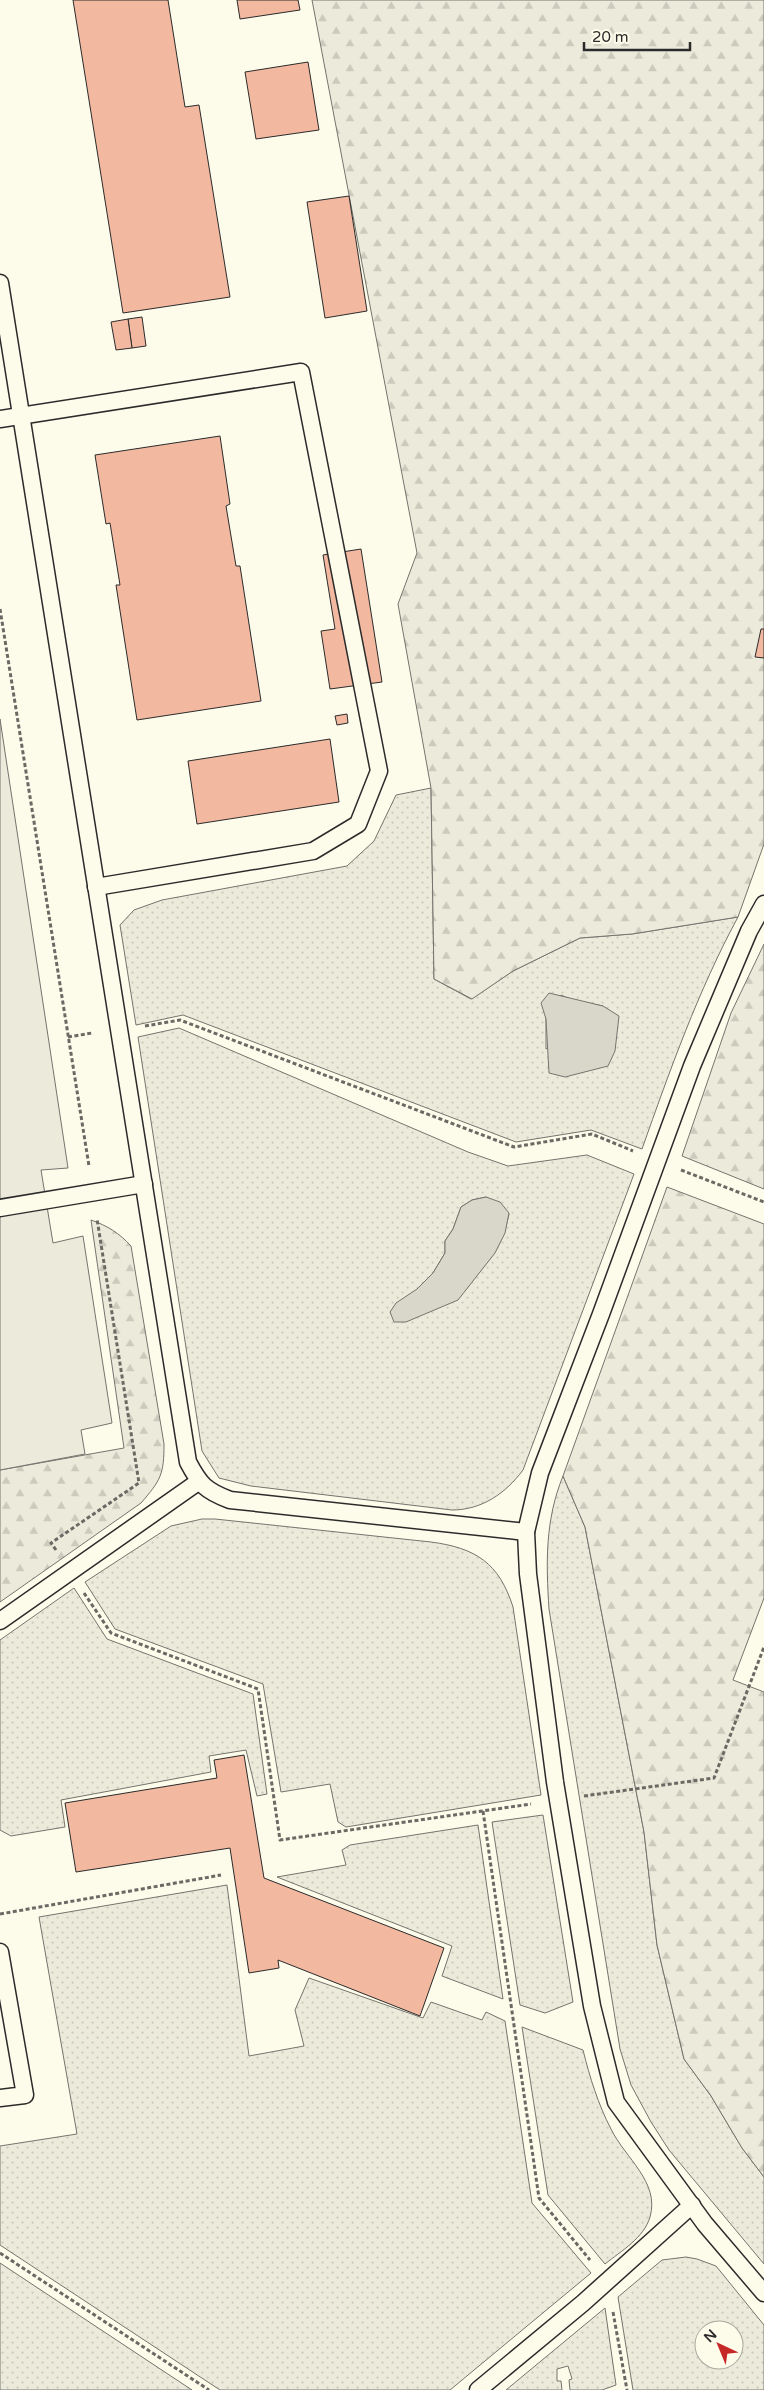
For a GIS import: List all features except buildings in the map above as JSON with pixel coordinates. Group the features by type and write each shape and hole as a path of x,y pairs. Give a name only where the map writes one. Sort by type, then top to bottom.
{"lane":[{"path":"0,283 188,1462 198,1482 213,1494 230,1500 526,1532"},
{"path":"0,419 301,372 379,771 358,824 313,851 96,887"},
{"path":"764,904 749,931 692,1066 540,1473 526,1532 539,1664 558,1800 592,2006 616,2102 692,2205 764,2292"},
{"path":"0,1208 144,1184"},
{"path":"0,1621 71,1573 198,1482"},
{"path":"0,1952 24,2095 0,2098"},
{"path":"478,2390 608,2281 692,2205"}],"path":[{"path":"0,609 139,1483 51,1543 111,1633 258,1689 280,1840 714,1778 764,1648"},
{"path":"68,1037 180,1020 514,1147 592,1134 764,1202"},
{"path":"483,1811 538,2198 608,2281 627,2390"},
{"path":"0,1914 221,1875"},
{"path":"0,2253 209,2390"}],"green space":[{"path":"312,0 764,0 764,844 738,917 632,934 580,938 513,971 472,999 434,979 431,788 398,604 417,553"},
{"path":"431,788 434,979 471,999 513,971 580,938 632,934 738,917 697,1002 642,1149 591,1130 516,1142 183,1015 136,1025 120,925 134,910 162,900 347,866 374,841 396,795","holes":["561,995 572,1000 603,1006 546,1049 546,1019"]},
{"path":"764,944 764,1189 682,1156 731,1013"},
{"path":"179,1028 468,1152 508,1166 587,1155 634,1174 523,1470 501,1493 473,1507 452,1510 251,1486 219,1478 202,1451 138,1037","holes":["486,1197 509,1214 505,1229 495,1251 458,1299 417,1289 433,1273 445,1253 445,1241 453,1229 461,1207 472,1200"]},
{"path":"667,1187 764,1224 764,1598 733,1680 764,1692 764,2177 742,2148 711,2096 684,2059 657,1945 644,1832 585,1527 563,1476"},
{"path":"91,1220 113,1230 131,1246 164,1444 162,1470 157,1482 141,1503 0,1602 0,1470 124,1448"},
{"path":"563,1476 585,1527 644,1832 657,1945 684,2059 711,2096 742,2148 764,2177 764,2264 669,2150 631,2085 620,2049 549,1609 548,1542 553,1509"},
{"path":"202,1519 431,1542 461,1549 484,1560 501,1579 513,1607 541,1795 346,1827 338,1822 330,1784 281,1792 263,1684 115,1629 85,1582 171,1526"},
{"path":"74,1588 107,1639 253,1694 267,1794 257,1796 246,1750 209,1756 211,1772 61,1800 65,1827 11,1836 0,1830 0,1640"},
{"path":"543,1815 573,2002 545,2013 520,2005 492,1822"},
{"path":"478,1825 503,1999 442,1976 452,1946 277,1877 346,1865 342,1850 350,1845"},
{"path":"227,1885 249,2056 304,2046 295,2010 309,1978 423,2018 431,2002 482,2020 486,2012 505,2021 532,2203 591,2273 450,2390 220,2390 0,2245 0,2146 77,2134 39,1917"},
{"path":"522,2027 583,2050 588,2071 606,2120 617,2140 646,2181 652,2204 647,2225 631,2244 605,2264 548,2195"},
{"path":"686,2257 716,2266 764,2325 764,2390 633,2390 618,2297 662,2260"},
{"path":"0,2263 192,2390 0,2390"},
{"path":"605,2308 616,2385 602,2390 570,2390 569,2380 572,2379 568,2366 557,2369 557,2381 561,2381 562,2390 506,2390"}],"shaded area":[{"path":"0,719 68,1168 41,1170 53,1243 83,1236 112,1423 81,1430 85,1454 0,1470"},
{"path":"549,993 603,1006 619,1016 615,1051 608,1066 565,1077 549,1073 546,1019 541,1003"},
{"path":"486,1197 500,1202 509,1213 505,1233 495,1253 458,1300 406,1322 394,1322 390,1312 396,1303 417,1289 433,1273 445,1253 445,1241 453,1229 461,1207 472,1200"}]}
